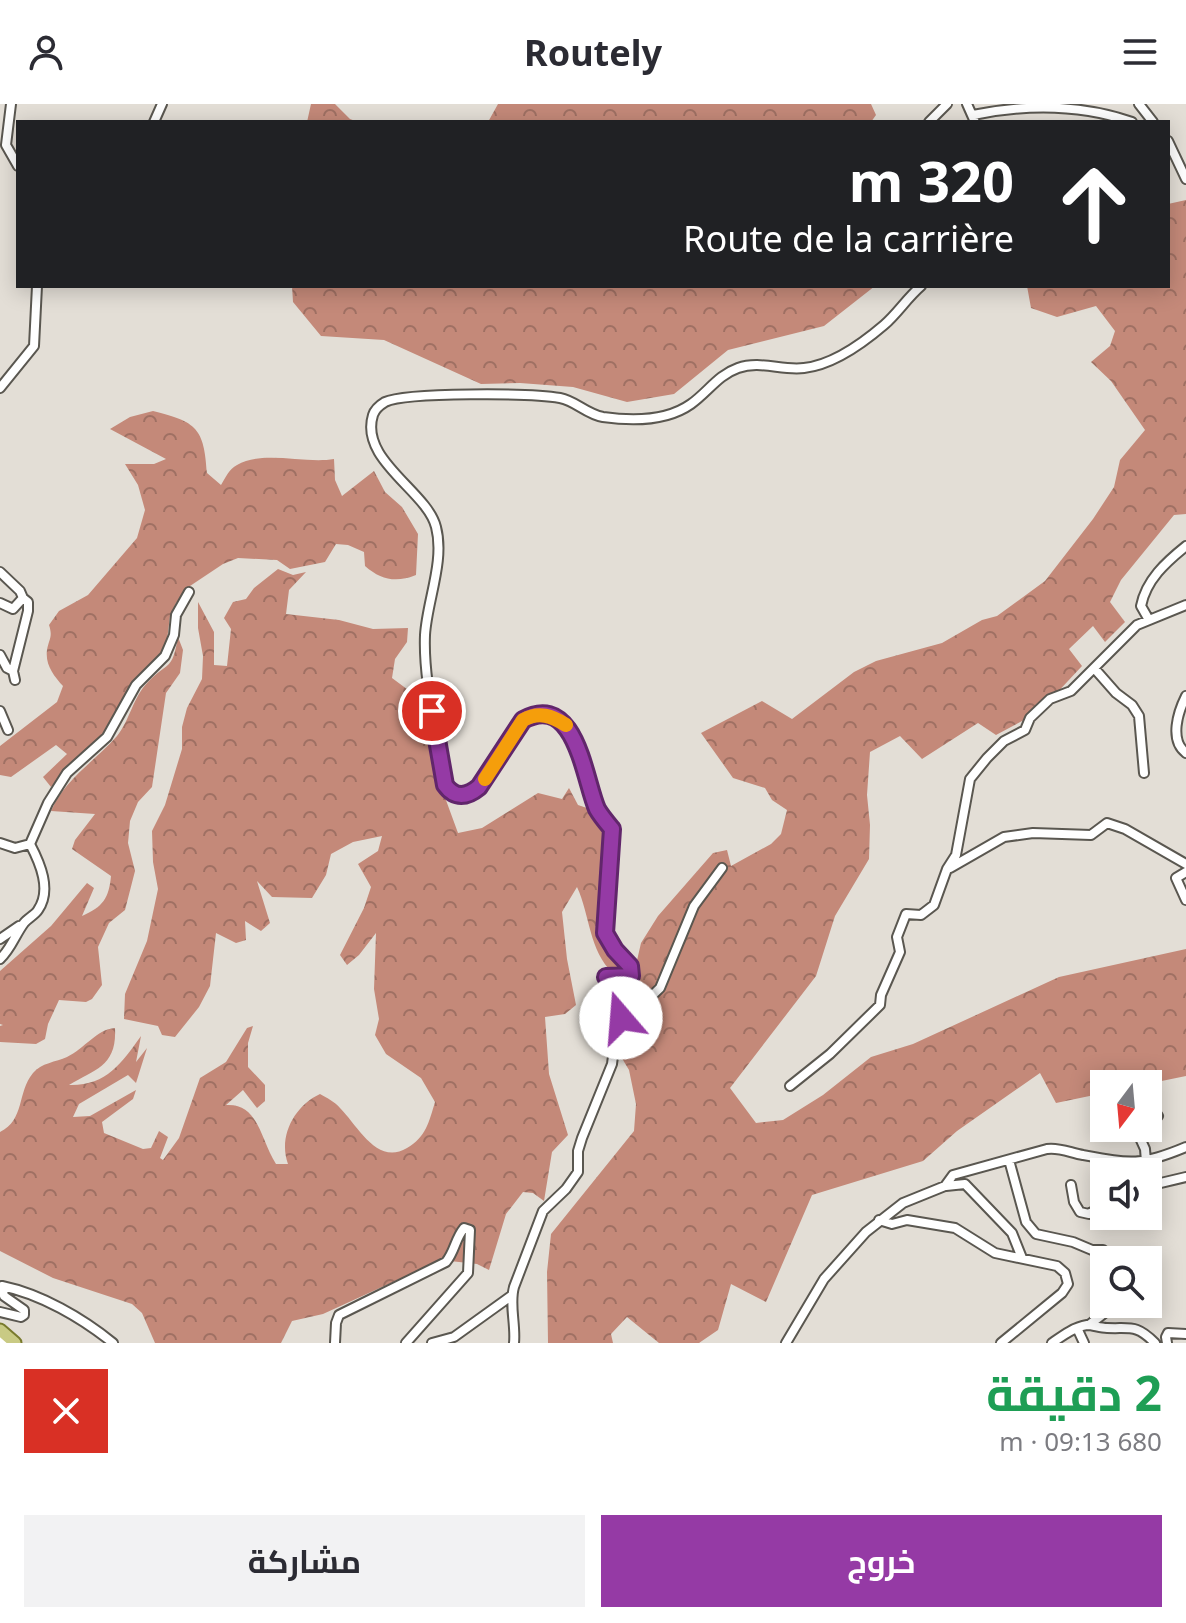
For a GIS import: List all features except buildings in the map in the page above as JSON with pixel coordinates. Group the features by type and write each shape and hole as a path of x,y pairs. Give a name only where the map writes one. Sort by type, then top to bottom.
{"main road":[{"path":"0,1330 15,1343"}],"street":[{"path":"11,104 6,145 16,162"},
{"path":"931,120 947,104"},
{"path":"969,111 1049,104 1089,108 1126,120"},
{"path":"1139,104 1151,120"},
{"path":"1170,145 1186,179"},
{"path":"0,388 34,346 37,288"},
{"path":"514,1343 516,1327 511,1296 543,1211 578,1172 578,1151 612,1064 624,1009 622,998 606,977 631,976 630,966 605,933 612,829 598,811 574,738 567,726 555,718 532,715 523,720 479,787 470,794 459,796 451,793 445,785 432,711 425,638 436,563 436,526 377,449 372,417 377,407 386,401 407,397 524,395 571,401 586,413 602,417 643,419 663,415 693,403 709,386 741,367 759,364 804,368 842,353 885,325 919,288"},
{"path":"1149,620 1141,606 1146,589 1164,564 1186,546"},
{"path":"0,572 28,602 14,676 0,655"},
{"path":"0,939 37,911 44,899 44,882 30,844 48,803 67,773 107,737 136,685 165,656 174,635 176,615 189,592"},
{"path":"0,603 13,609 23,598"},
{"path":"790,1086 830,1054 880,1005 881,995 900,952 897,937 901,922 906,914 921,915 934,905 947,869 956,855 970,779 1004,741 1025,730 1030,718 1050,699 1071,691 1137,625 1186,605"},
{"path":"1094,668 1116,693 1132,705 1139,716 1144,773"},
{"path":"1186,696 1177,719 1177,736 1181,749 1186,753"},
{"path":"0,711 8,730"},
{"path":"947,869 1004,837 1033,833 1091,835 1107,823 1125,829 1186,864"},
{"path":"0,843 15,848 30,844"},
{"path":"621,1018 638,1009 660,988 694,906 722,868"},
{"path":"1186,872 1176,878 1186,900"},
{"path":"0,959 8,952 25,921"},
{"path":"1157,1158 1186,1147"},
{"path":"945,1186 953,1175 1056,1148 1100,1158"},
{"path":"1009,1160 1026,1222 1036,1234 1090,1249"},
{"path":"1162,1183 1186,1177"},
{"path":"786,1343 824,1279 843,1255 879,1220 903,1203 945,1186 965,1184 1012,1233 1022,1258"},
{"path":"1071,1185 1074,1202 1080,1212 1090,1213"},
{"path":"879,1220 892,1224 907,1220 955,1228 983,1248 1057,1266 1065,1273 1068,1284 1062,1293 1001,1343"},
{"path":"335,1343 339,1315 446,1262 454,1252 456,1238 464,1228 470,1230 468,1273 406,1343"},
{"path":"0,1312 21,1317 25,1312 4,1296 1,1284"},
{"path":"1,1284 33,1295 89,1325 113,1343"},
{"path":"432,1343 454,1337 511,1296"},
{"path":"1052,1343 1098,1318"},
{"path":"1089,1325 1135,1328 1155,1343"},
{"path":"1077,1328 1084,1343"},
{"path":"1167,1343 1168,1333 1186,1334"},
{"path":"0,1339 6,1343"}],"green space":[{"path":"311,104 335,104 353,120 307,120"},
{"path":"498,104 871,104 876,115 872,120 489,120"},
{"path":"1186,200 1186,514 1174,515 1121,580 1110,602 1125,622 1105,642 1093,626 1069,649 1082,666 1039,712 996,735 978,723 922,759 900,736 870,752 867,795 869,859 835,916 816,976 730,1088 756,1123 783,1120 823,1095 871,1057 913,1044 1059,977 1186,949 1186,1076 1162,1081 1162,1070 1090,1070 1090,1096 1056,1103 1040,1073 957,1131 923,1161 812,1195 766,1302 731,1284 718,1330 699,1343 659,1343 627,1317 611,1334 613,1343 548,1343 547,1272 551,1234 634,1131 636,1104 629,1070 620,1055 641,943 658,916 713,853 727,850 731,866 771,844 781,834 787,810 772,800 765,788 733,778 701,733 762,701 792,719 854,672 876,661 942,643 982,620 997,616 1045,581 1093,519 1114,487 1120,460 1145,430 1111,381 1091,362 1110,346 1115,331 1096,306 1057,317 1031,308 1027,288 1170,288 1170,204"},
{"path":"292,288 872,288 824,326 728,350 674,394 627,402 573,387 481,384 384,340 321,336 293,302"},
{"path":"153,411 180,419 195,429 203,446 207,473 221,485 234,467 259,458 334,459 335,480 342,496 374,471 385,492 402,507 418,534 416,575 402,579 383,577 365,566 364,552 336,544 325,562 290,569 277,560 238,558 223,564 187,588 170,616 166,648 159,660 132,683 111,726 51,787 43,777 67,754 56,745 11,777 0,775 0,746 57,702 63,686 47,661 51,635 49,625 59,611 88,595 137,538 145,510 138,485 125,464 154,464 166,459 110,429 130,417"},
{"path":"278,569 293,575 306,572 289,590 286,614 339,620 373,629 408,628 407,642 395,659 392,678 423,701 443,792 458,833 482,828 538,793 562,799 569,788 578,805 593,810 609,829 600,930 627,973 613,973 599,954 577,887 562,912 576,1005 565,1014 545,1017 549,1074 568,1135 552,1152 544,1201 533,1193 523,1192 506,1214 489,1270 477,1264 441,1260 323,1314 292,1321 281,1343 155,1343 142,1313 132,1304 53,1278 0,1251 0,1132 13,1120 28,1080 36,1070 67,1057 102,1032 115,1028 115,1041 108,1059 96,1070 69,1085 93,1082 119,1064 141,1036 136,1062 147,1048 136,1083 128,1075 79,1104 73,1117 90,1116 136,1090 133,1099 102,1122 104,1133 143,1149 151,1148 159,1131 168,1137 160,1158 163,1160 179,1138 200,1078 226,1062 247,1028 253,1026 248,1043 248,1067 265,1085 265,1101 257,1108 243,1090 226,1105 237,1106 252,1116 276,1164 288,1164 285,1143 290,1123 303,1106 320,1094 338,1106 369,1142 386,1152 407,1148 419,1139 435,1102 421,1078 386,1054 375,1035 379,1019 374,989 376,933 347,965 340,955 371,887 358,864 378,851 382,836 353,842 331,854 326,875 312,898 272,897 257,881 270,923 261,931 245,921 246,940 236,943 216,933 210,986 199,1007 175,1037 162,1035 158,1026 124,1019 125,994 147,941 158,889 152,831 165,805 182,749 182,727 187,708 202,679 198,602 214,632 214,665 227,666 231,629 224,618 233,602 246,599 254,588"},
{"path":"178,637 183,650 180,673 166,693 152,787 138,802 130,821 128,843 135,871 125,910 109,923 98,947 102,985 86,1002 59,1000 45,1039 36,1044 0,1042 0,1026 3,1025 0,1024 0,971 51,926 87,883 94,888 82,916 104,901 110,884 111,876 72,849 75,840 95,814 51,811 64,789 117,736 143,688 171,661"}],"slow traffic":[{"path":"485,779 523,720 532,715 545,715 566,725"}],"route":[{"path":"432,711 445,785 451,793 459,796 470,794 479,787 523,720 532,715 545,715 567,726 574,738 598,811 612,829 605,933 630,966 631,976 606,977 622,998 624,1009 621,1018"}]}
